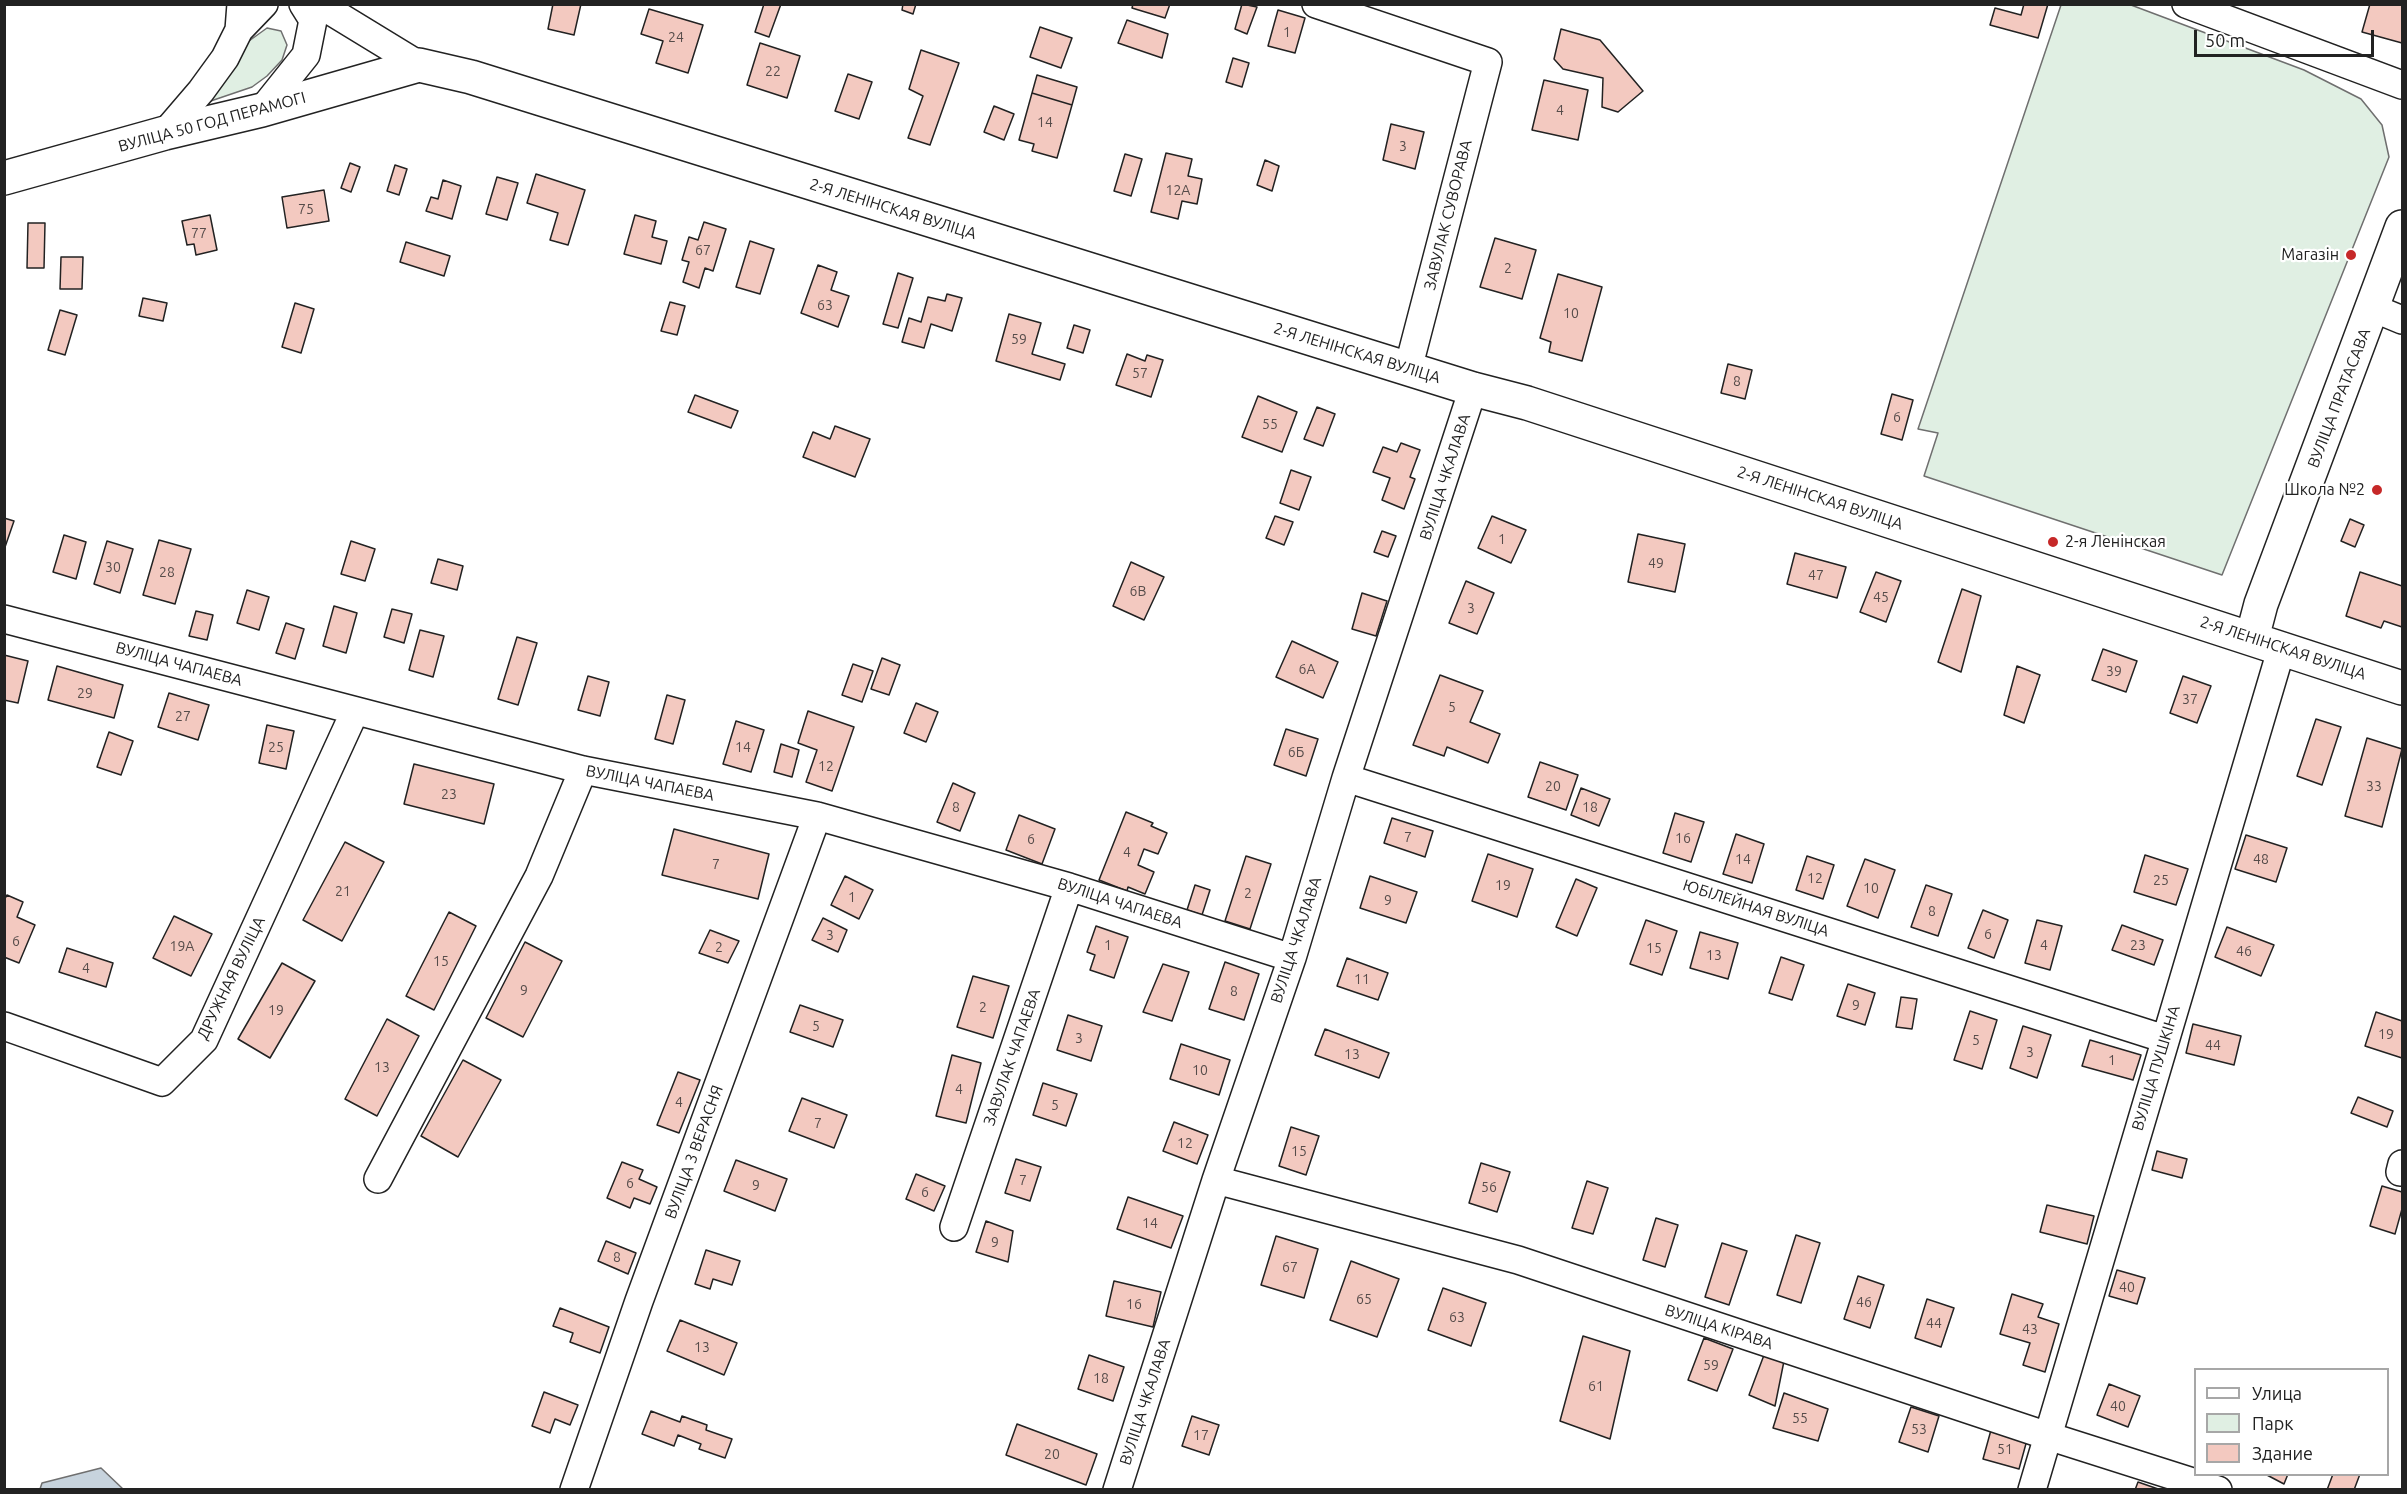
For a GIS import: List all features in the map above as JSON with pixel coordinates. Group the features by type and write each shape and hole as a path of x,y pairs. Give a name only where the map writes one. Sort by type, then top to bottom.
{"main road":[{"name":"ВУЛІЦА 50 ГОД ПЕРАМОГІ","path":"4,178 165,133 262,110 418,65"},
{"name":"2-Я ЛЕНІНСКАЯ ВУЛІЦА","path":"418,65 471,77 1408,369 1539,407 2403,688"},
{"name":"ВУЛІЦА ПРАТАСАВА","path":"2267,643 2261,604 2403,227"}],"street":[{"path":"165,133 207,83 240,17 264,4"},
{"path":"262,110 306,56 313,20 303,4"},
{"name":"2-Я ЛЕНІНСКАЯ ВУЛІЦА","path":"319,4 418,65"},
{"name":"ЗАВУЛАК СУВОРАВА","path":"1316,4 1488,62 1408,369"},
{"path":"2186,4 2403,85"},
{"path":"2373,308 2403,320"},
{"name":"ВУЛІЦА ЧКАЛАВА","path":"1117,1490 1216,1180 1292,958 1346,778 1473,389"},
{"name":"ВУЛІЦА ЧАПАЕВА","path":"4,619 583,770 818,816 1069,887 1292,958"},
{"name":"ВУЛІЦА ПУШКІНА","path":"2032,1490 2165,1039 2267,643"},
{"name":"ДРУЖНАЯ ВУЛІЦА","path":"4,1026 162,1082 204,1040 355,711"},
{"path":"378,1179 539,876 583,770"},
{"name":"ЮБІЛЕЙНАЯ ВУЛІЦА","path":"1346,778 2165,1039"},
{"name":"ВУЛІЦА 3 ВЕРАСНЯ","path":"574,1490 639,1301 818,816"},
{"name":"ЗАВУЛАК ЧАПАЕВА","path":"954,1227 1069,887"},
{"path":"2403,1164 2400,1172 2403,1172"},
{"name":"ВУЛІЦА КІРАВА","path":"1216,1180 1518,1260 2218,1490"}],"green space":[{"path":"2061,5 2131,5 2304,70 2361,99 2382,125 2389,157 2222,575 1924,476 1938,433 1918,429"},
{"path":"267,28 281,31 287,45 282,60 267,76 252,87 196,106 242,46"}],"shaded area":[{"path":"101,1468 123,1489 40,1489 42,1483"}],"building":[{"path":"553,4 581,4 574,35 548,29"},
{"path":"764,4 781,4 769,37 755,32"},
{"path":"903,4 916,4 913,14 902,10"},
{"path":"1133,4 1170,4 1165,18 1132,8"},
{"path":"1242,4 1257,7 1247,34 1235,29"},
{"path":"2024,4 2048,4 2038,38 1990,25 1995,8 2021,15"},
{"path":"2370,4 2402,4 2402,43 2362,32"},
{"path":"649,9 703,25 688,73 656,63 663,41 641,34"},
{"path":"1278,10 1305,18 1295,53 1268,46"},
{"path":"1127,20 1168,34 1162,58 1118,43"},
{"path":"1040,27 1072,38 1061,68 1030,57"},
{"path":"1561,29 1600,40 1643,91 1618,112 1602,107 1603,78 1563,69 1554,59"},
{"path":"760,43 800,56 787,98 747,85"},
{"path":"921,50 959,63 930,145 908,138 923,96 909,89"},
{"path":"1233,58 1249,63 1242,87 1226,82"},
{"path":"848,74 872,82 859,119 835,111"},
{"path":"1037,75 1077,87 1072,105 1032,93"},
{"path":"1544,80 1588,90 1578,140 1532,130"},
{"path":"1032,93 1072,105 1057,158 1032,151 1034,144 1019,140"},
{"path":"994,106 1014,114 1004,140 984,132"},
{"path":"1391,124 1424,132 1415,169 1383,160"},
{"path":"1166,153 1192,159 1188,176 1202,179 1197,204 1182,201 1178,219 1151,212"},
{"path":"1125,154 1142,159 1131,196 1114,191"},
{"path":"1265,160 1279,166 1272,191 1257,185"},
{"path":"350,163 360,167 351,192 341,188"},
{"path":"395,165 407,169 399,195 387,191"},
{"path":"536,174 585,190 568,245 550,240 558,213 527,203"},
{"path":"497,177 518,183 507,220 486,214"},
{"path":"443,180 461,186 452,219 426,211 431,197 438,199"},
{"path":"324,190 329,221 287,228 282,197"},
{"path":"210,215 217,250 196,255 194,244 187,245 182,221"},
{"path":"635,215 656,221 652,237 667,241 661,264 624,254"},
{"path":"704,222 726,229 713,271 705,268 699,288 683,282 689,262 682,260 689,237 698,240"},
{"path":"28,223 45,223 44,268 27,268"},
{"path":"1495,238 1536,250 1522,299 1480,287"},
{"path":"750,241 774,249 760,294 736,287"},
{"path":"406,242 450,256 444,276 400,262"},
{"path":"61,257 83,257 82,289 60,289"},
{"path":"818,265 837,272 831,290 849,296 838,327 801,313"},
{"path":"898,273 913,278 898,328 883,324"},
{"path":"1558,274 1602,287 1582,361 1549,352 1551,342 1540,338"},
{"path":"947,294 962,298 952,331 931,324 924,348 902,342 909,318 921,322 928,297 945,301"},
{"path":"143,298 167,303 163,321 139,316"},
{"path":"670,302 685,306 677,335 661,331"},
{"path":"295,303 314,309 301,353 282,347"},
{"path":"60,310 77,315 65,355 48,350"},
{"path":"1009,314 1041,323 1032,354 1065,364 1060,380 996,361"},
{"path":"1074,325 1090,330 1083,353 1067,348"},
{"path":"1127,354 1145,361 1147,355 1163,360 1151,397 1116,385"},
{"path":"1728,364 1752,370 1745,399 1721,393"},
{"path":"1892,394 1913,400 1902,440 1881,434"},
{"path":"695,395 738,411 731,428 688,412"},
{"path":"1258,396 1297,412 1282,452 1242,437"},
{"path":"1317,407 1335,414 1323,446 1304,439"},
{"path":"835,426 870,439 855,477 803,457 813,432 830,439"},
{"path":"1401,443 1420,450 1410,477 1415,479 1404,509 1382,500 1390,478 1373,472 1383,447 1397,452"},
{"path":"1291,470 1311,477 1299,510 1280,503"},
{"path":"1275,516 1293,522 1284,545 1266,538"},
{"path":"1492,516 1526,530 1511,563 1478,548"},
{"path":"4,518 14,521 4,550"},
{"path":"2350,519 2364,525 2355,547 2341,541"},
{"path":"1382,531 1396,536 1388,557 1374,552"},
{"path":"1638,534 1685,544 1675,592 1628,582"},
{"path":"64,535 86,542 76,579 53,572"},
{"path":"159,540 191,549 175,604 143,595"},
{"path":"107,541 133,549 120,593 94,584"},
{"path":"351,541 375,549 365,581 341,574"},
{"path":"1795,553 1846,567 1837,598 1787,584"},
{"path":"438,559 463,566 457,590 431,583"},
{"path":"1131,562 1164,577 1144,620 1113,606"},
{"path":"1876,572 1901,581 1886,622 1860,612"},
{"path":"2360,572 2402,586 2402,627 2384,621 2381,628 2346,616"},
{"path":"1466,581 1494,593 1477,634 1449,623"},
{"path":"1962,589 1981,596 1961,672 1938,662"},
{"path":"247,590 269,597 259,630 237,623"},
{"path":"1362,593 1387,601 1376,636 1352,629"},
{"path":"334,606 357,613 346,653 323,646"},
{"path":"392,609 412,614 404,643 384,637"},
{"path":"196,611 213,615 207,640 189,636"},
{"path":"286,623 304,629 295,659 276,653"},
{"path":"420,630 444,636 433,677 409,670"},
{"path":"517,637 537,643 518,705 498,699"},
{"path":"1292,641 1338,662 1323,698 1276,677"},
{"path":"2103,649 2137,661 2126,692 2092,680"},
{"path":"4,655 28,661 18,703 4,700"},
{"path":"882,658 900,665 889,695 871,689"},
{"path":"853,664 873,671 862,702 842,695"},
{"path":"57,666 123,685 114,718 48,700"},
{"path":"2017,666 2040,675 2024,723 2004,715"},
{"path":"1440,675 1483,691 1470,722 1500,734 1488,763 1447,747 1444,756 1413,745"},
{"path":"588,676 609,682 600,716 578,710"},
{"path":"2183,676 2211,686 2197,723 2170,713"},
{"path":"169,693 209,705 198,740 158,727"},
{"path":"667,695 685,700 673,744 655,739"},
{"path":"916,703 938,712 926,742 904,733"},
{"path":"808,711 854,727 832,791 806,782 817,750 798,743"},
{"path":"2316,719 2341,727 2322,785 2297,776"},
{"path":"736,721 764,730 751,772 723,764"},
{"path":"267,725 294,731 286,769 259,763"},
{"path":"1286,729 1318,739 1306,776 1274,765"},
{"path":"109,732 133,741 121,775 97,767"},
{"path":"2367,738 2402,749 2382,827 2345,816"},
{"path":"781,744 799,750 792,777 774,772"},
{"path":"1540,762 1578,775 1566,810 1528,797"},
{"path":"414,764 494,784 484,824 404,804"},
{"path":"953,783 975,793 960,831 937,822"},
{"path":"1581,788 1610,799 1599,826 1571,815"},
{"path":"1126,812 1153,823 1151,826 1167,833 1158,854 1144,849 1138,865 1154,872 1145,894 1128,887 1127,891 1099,880"},
{"path":"1675,813 1704,822 1691,862 1663,853"},
{"path":"1019,815 1055,829 1042,864 1006,850"},
{"path":"1392,818 1433,831 1425,857 1384,843"},
{"path":"674,829 769,854 758,899 662,875"},
{"path":"1736,834 1764,844 1752,883 1723,874"},
{"path":"2246,835 2287,848 2276,882 2235,869"},
{"path":"345,842 384,862 342,941 303,920"},
{"path":"1488,854 1533,869 1517,917 1472,901"},
{"path":"2145,855 2188,869 2176,905 2134,892"},
{"path":"1246,856 1271,864 1250,929 1225,921"},
{"path":"1807,856 1834,865 1823,899 1796,890"},
{"path":"1865,859 1895,870 1878,918 1847,906"},
{"path":"845,876 873,890 859,919 831,905"},
{"path":"1370,876 1417,892 1406,923 1360,908"},
{"path":"1576,879 1597,888 1577,936 1556,927"},
{"path":"1195,885 1210,890 1202,915 1187,910"},
{"path":"1926,885 1952,894 1938,936 1911,927"},
{"path":"7,895 23,902 17,917 35,925 19,963 4,957 4,900"},
{"path":"1983,910 2008,920 1994,958 1968,948"},
{"path":"449,912 476,926 434,1010 406,996"},
{"path":"174,916 212,934 191,976 153,958"},
{"path":"823,918 847,930 838,952 812,940"},
{"path":"1646,920 1677,931 1662,975 1630,964"},
{"path":"2037,920 2062,926 2050,970 2025,963"},
{"path":"2122,925 2163,940 2154,965 2112,950"},
{"path":"1096,926 1128,937 1114,978 1090,970 1095,955 1087,952"},
{"path":"2227,927 2274,945 2261,976 2215,957"},
{"path":"710,930 739,941 728,963 699,953"},
{"path":"1700,932 1738,943 1728,979 1690,968"},
{"path":"525,942 562,961 523,1037 486,1018"},
{"path":"67,948 113,963 106,987 59,972"},
{"path":"1781,957 1804,965 1792,1000 1769,993"},
{"path":"1347,958 1388,973 1378,1000 1337,986"},
{"path":"1225,962 1259,974 1244,1020 1209,1009"},
{"path":"282,963 315,981 270,1058 238,1039"},
{"path":"1163,964 1189,972 1172,1021 1143,1012"},
{"path":"973,976 1009,986 993,1038 957,1027"},
{"path":"1848,984 1875,993 1865,1025 1837,1016"},
{"path":"1901,997 1917,999 1912,1029 1896,1027"},
{"path":"800,1005 843,1020 833,1047 790,1032"},
{"path":"1970,1011 1997,1020 1982,1069 1954,1060"},
{"path":"2376,1012 2402,1021 2402,1058 2365,1046"},
{"path":"1068,1015 1102,1026 1091,1061 1057,1050"},
{"path":"387,1019 419,1036 377,1116 345,1099"},
{"path":"2193,1024 2241,1036 2234,1065 2186,1053"},
{"path":"2023,1026 2051,1035 2037,1078 2010,1068"},
{"path":"1325,1029 1389,1053 1379,1078 1315,1055"},
{"path":"2090,1040 2141,1055 2133,1080 2082,1066"},
{"path":"1181,1044 1230,1060 1219,1095 1170,1079"},
{"path":"952,1055 981,1063 966,1123 936,1116"},
{"path":"463,1060 501,1080 458,1157 421,1136"},
{"path":"678,1072 700,1080 679,1133 657,1125"},
{"path":"1043,1083 1077,1094 1066,1126 1033,1115"},
{"path":"2358,1097 2393,1111 2387,1127 2351,1113"},
{"path":"802,1098 847,1115 834,1148 789,1131"},
{"path":"1174,1122 1208,1135 1197,1164 1163,1151"},
{"path":"1291,1127 1319,1136 1306,1175 1279,1166"},
{"path":"2157,1151 2187,1159 2182,1178 2152,1170"},
{"path":"1016,1159 1041,1167 1030,1201 1005,1193"},
{"path":"736,1160 787,1179 775,1211 724,1191"},
{"path":"622,1162 643,1170 639,1179 657,1187 650,1204 634,1198 630,1208 607,1198"},
{"path":"1481,1163 1510,1172 1497,1212 1469,1203"},
{"path":"916,1174 945,1186 934,1211 906,1199"},
{"path":"1587,1181 1608,1188 1593,1234 1572,1228"},
{"path":"2382,1186 2402,1192 2402,1209 2395,1234 2370,1226"},
{"path":"1128,1197 1183,1216 1171,1248 1117,1229"},
{"path":"2047,1205 2094,1216 2087,1244 2040,1232"},
{"path":"1656,1218 1678,1225 1665,1267 1643,1260"},
{"path":"986,1221 1013,1231 1008,1262 976,1252"},
{"path":"1796,1235 1820,1243 1801,1303 1777,1295"},
{"path":"1276,1236 1318,1249 1304,1298 1261,1285"},
{"path":"606,1241 636,1253 628,1274 598,1261"},
{"path":"1722,1243 1747,1251 1729,1305 1705,1297"},
{"path":"706,1250 740,1261 732,1285 713,1279 710,1289 695,1284"},
{"path":"1351,1261 1399,1279 1377,1337 1330,1320"},
{"path":"2117,1270 2145,1278 2137,1304 2109,1296"},
{"path":"1858,1276 1884,1285 1870,1328 1844,1319"},
{"path":"1114,1281 1161,1292 1153,1327 1106,1316"},
{"path":"1443,1288 1486,1303 1471,1346 1428,1330"},
{"path":"2012,1294 2043,1304 2038,1317 2059,1324 2045,1372 2023,1365 2030,1343 2000,1334"},
{"path":"1927,1299 1954,1308 1941,1347 1915,1338"},
{"path":"560,1308 609,1327 600,1353 570,1342 573,1333 553,1326"},
{"path":"680,1320 737,1343 724,1375 667,1351"},
{"path":"1583,1336 1630,1351 1610,1439 1560,1421"},
{"path":"1704,1338 1733,1349 1717,1391 1688,1380"},
{"path":"1089,1355 1124,1367 1113,1401 1078,1389"},
{"path":"1764,1355 1784,1361 1775,1406 1749,1395"},
{"path":"2109,1384 2140,1396 2128,1427 2097,1415"},
{"path":"544,1392 578,1405 570,1425 555,1419 550,1433 532,1426"},
{"path":"1784,1393 1828,1409 1818,1441 1773,1428"},
{"path":"1911,1407 1939,1416 1928,1452 1899,1442"},
{"path":"651,1411 680,1422 682,1416 707,1425 706,1430 732,1439 725,1458 699,1449 701,1444 678,1435 674,1446 642,1434"},
{"path":"1192,1416 1219,1425 1209,1455 1182,1446"},
{"path":"1017,1424 1097,1454 1086,1485 1006,1455"},
{"path":"1991,1430 2027,1440 2019,1469 1983,1459"},
{"path":"2269,1476 2287,1476 2284,1484"},
{"path":"2332,1476 2359,1476 2354,1490 2327,1490"},
{"path":"2138,1482 2161,1490 2135,1490"}],"place":[{"name":"Магазін","path":"2351,255"},
{"name":"Школа №2","path":"2377,490"},
{"name":"2-я Ленінская","path":"2053,542"}]}
